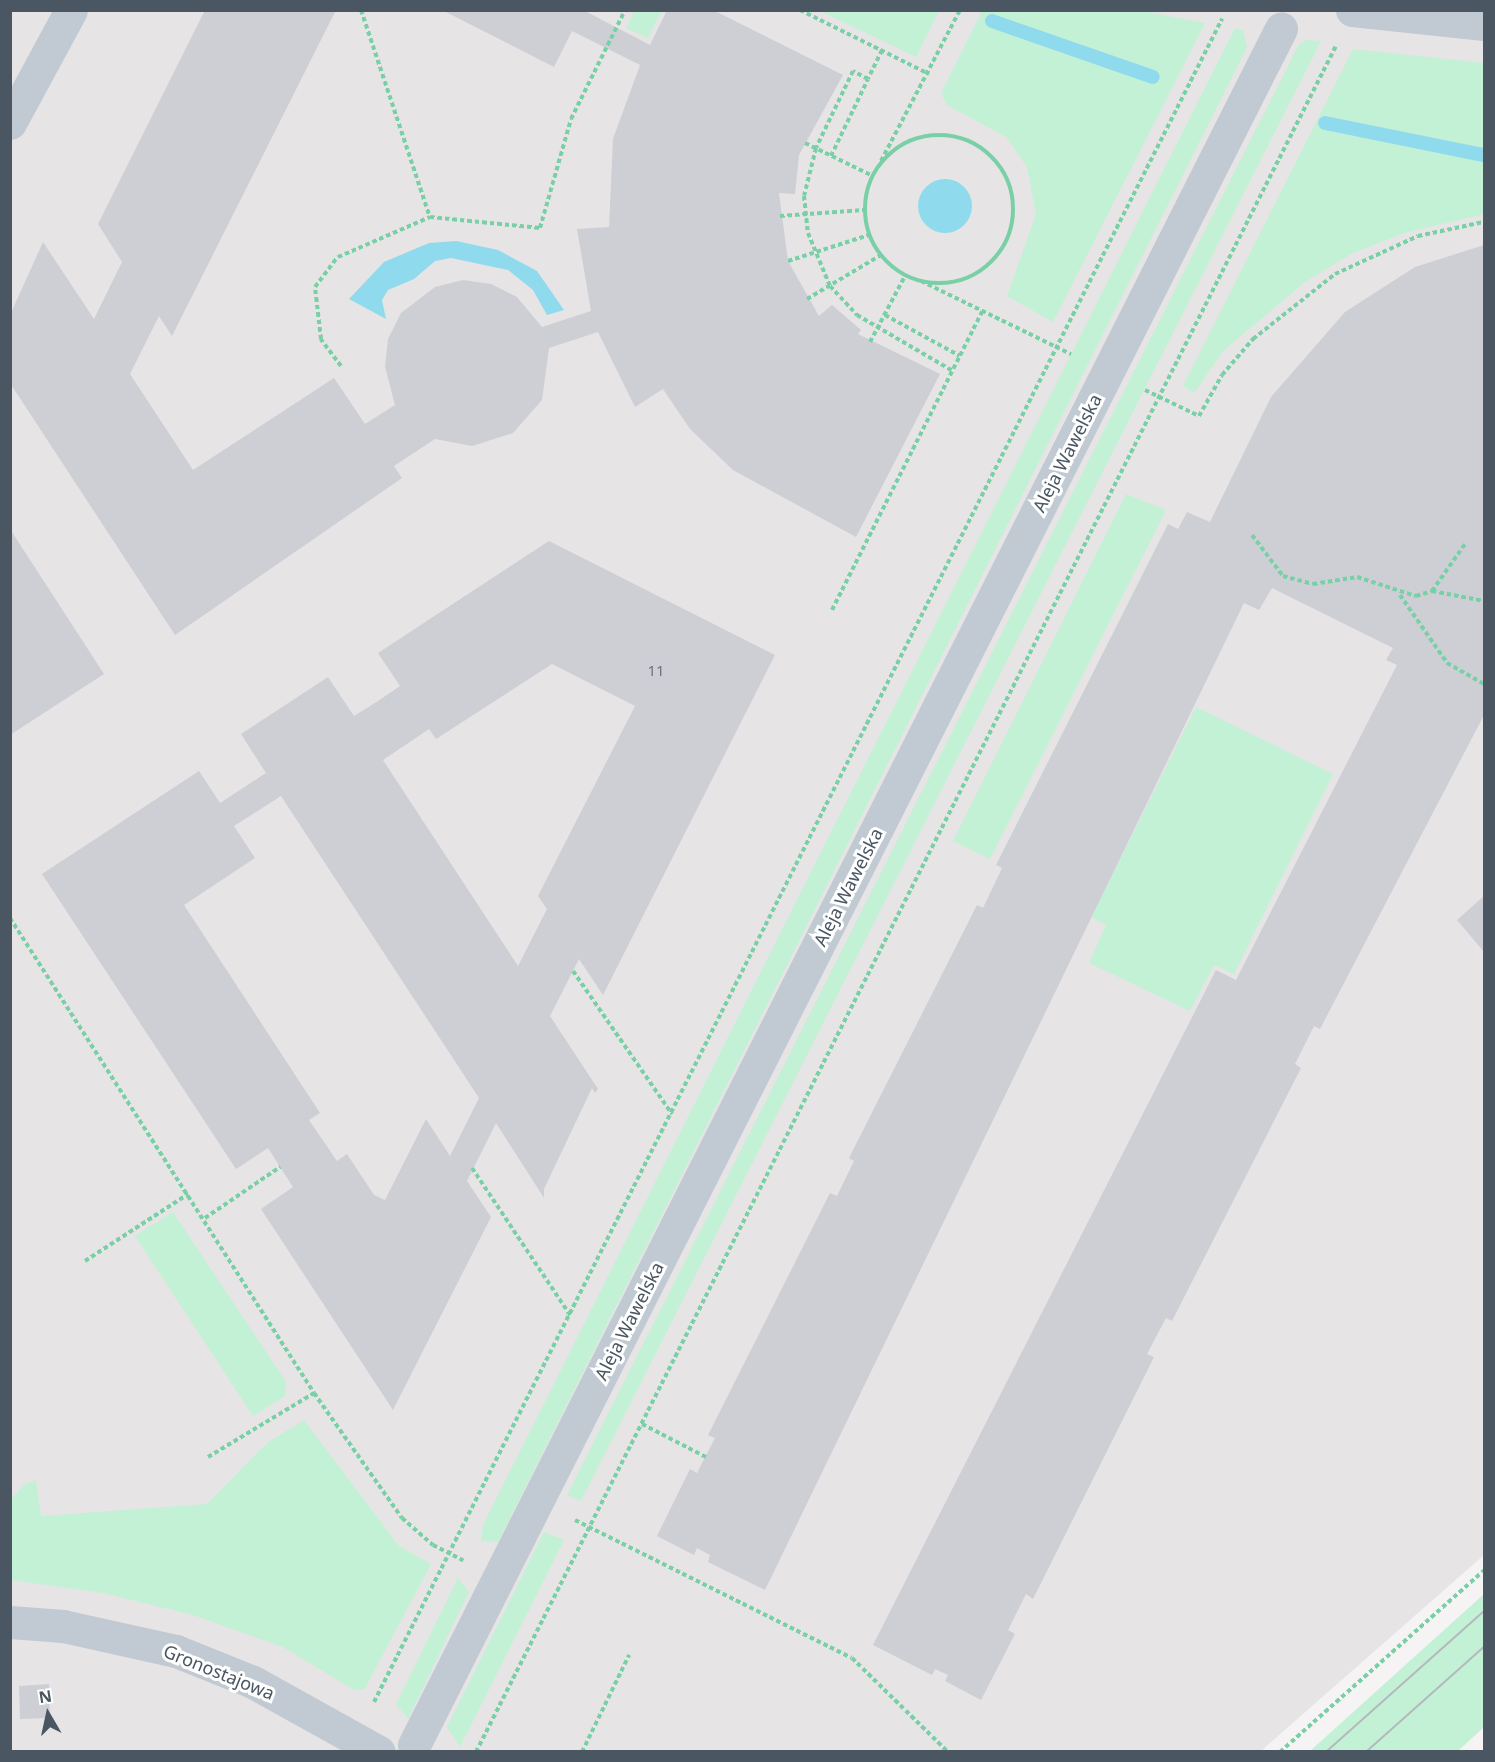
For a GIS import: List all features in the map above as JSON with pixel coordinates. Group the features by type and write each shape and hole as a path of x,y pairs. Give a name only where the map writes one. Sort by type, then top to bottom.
{"street":[{"path":"10,123 70,10"},
{"path":"1346,24 1485,24"},
{"name":"Aleja Wawelska","path":"414,1745 1281,29"},
{"name":"Gronostajowa","path":"10,1622 63,1626 176,1651 253,1682 379,1752"}],"path":[{"path":"361,10 430,217"},
{"path":"341,366 321,339 315,287 338,257 430,217 540,228 571,119 625,10"},
{"path":"800,10 928,74"},
{"path":"960,10 873,176 864,210 869,235 881,255 906,274 1199,416 1222,375 1253,339 1335,274 1418,236 1485,222"},
{"path":"369,1711 672,1115 1222,19"},
{"path":"476,1752 1346,24"},
{"path":"831,156 882,50"},
{"path":"868,79 854,70 816,148 805,214 813,252 830,286 877,329 953,371"},
{"path":"878,166 910,141 942,135 966,140 987,153 1006,180 1012,219 990,263 961,279 921,281"},
{"path":"805,143 873,176"},
{"path":"780,216 864,210"},
{"path":"788,261 869,235"},
{"path":"807,299 881,255"},
{"path":"870,342 906,274"},
{"path":"832,610 983,310"},
{"path":"885,315 960,356"},
{"path":"1252,535 1283,576 1313,584 1357,577 1400,595 1432,591 1485,601"},
{"path":"1432,591 1465,544"},
{"path":"1400,595 1447,663 1485,684"},
{"path":"10,918 205,1218 314,1393 402,1518 433,1545 451,1551 496,1579"},
{"path":"573,971 672,1115"},
{"path":"205,1218 280,1167"},
{"path":"472,1168 570,1315"},
{"path":"85,1261 188,1194"},
{"path":"208,1457 314,1393"},
{"path":"642,1424 706,1457"},
{"path":"591,1527 852,1658 948,1752"},
{"path":"1280,1752 1485,1570"},
{"path":"582,1752 629,1655"}],"shaded area":[{"path":"11,11 1484,11 1484,1555 1261,1751 11,1752"}],"green space":[{"path":"939,10 916,57 820,11"},
{"path":"634,11 661,11 648,38 626,28"},
{"path":"982,11 1143,11 1205,23 1053,322 1007,296 1036,214 1027,167 1006,137 947,105 941,93"},
{"path":"1235,28 1243,30 1247,47 498,1542 481,1541 483,1525"},
{"path":"1307,40 1321,41 581,1501 567,1495 1299,44"},
{"path":"1353,49 1484,63 1484,214 1404,233 1351,254 1305,282 1223,351 1194,393 1183,386"},
{"path":"1126,494 1166,510 990,859 953,841"},
{"path":"1196,707 1333,774 1234,974 1214,965 1190,1011 1089,963 1106,925 1091,917"},
{"path":"173,1212 286,1382 285,1396 253,1416 135,1236"},
{"path":"304,1420 399,1546 431,1564 364,1690 354,1690 283,1647 193,1615 103,1593 11,1580 11,1499 24,1485 36,1480 41,1516 207,1504 267,1443"},
{"path":"544,1532 564,1540 460,1747 447,1727"},
{"path":"458,1578 469,1592 408,1719 396,1704"},
{"path":"1484,1594 1484,1727 1458,1751 1310,1751"}],"water":[{"path":"945,179 955,181 964,187 970,196 972,206 970,216 964,225 955,231 945,233 935,231 926,225 920,216 918,206 920,196 926,187 935,181"},
{"path":"456,241 498,250 537,271 564,310 547,315 533,290 508,270 451,258 435,261 414,279 388,290 382,300 386,319 349,299 384,262 429,243"}],"building":[{"path":"205,10 336,10 172,336 159,316 130,374 193,470 334,378 365,424 395,405 385,367 388,339 401,313 435,287 463,280 491,284 517,297 542,327 591,311 577,229 609,227 613,139 640,65 572,31 554,67 442,10 583,10 650,45 667,10 713,10 843,75 799,155 795,194 779,193 788,261 819,316 832,305 861,330 858,334 940,374 856,537 733,470 690,429 663,389 635,407 598,332 549,348 542,400 513,433 472,446 435,439 394,466 402,478 175,635 10,383 10,315 43,242 94,319 122,262 98,224"},
{"path":"1484,245 1484,715 1320,1029 1314,1026 1295,1064 1301,1068 1172,1321 1166,1318 1147,1354 1154,1357 1033,1599 1026,1594 1008,1630 1015,1634 981,1700 945,1681 948,1675 935,1669 932,1675 873,1645 1216,970 1236,980 1397,665 1386,660 1393,648 1272,588 1259,610 1244,603 765,1590 708,1562 710,1555 697,1548 694,1555 657,1536 690,1469 697,1473 715,1438 708,1435 830,1193 837,1196 854,1161 849,1158 977,905 983,908 1002,868 996,865 1168,524 1178,529 1187,512 1210,522 1271,397 1345,312 1415,267"},
{"path":"10,529 104,674 10,735"},
{"path":"549,541 775,655 603,995 579,959 550,1016 598,1089 595,1093 592,1088 544,1189 544,1198 496,1123 467,1181 491,1217 393,1410 261,1209 293,1187 268,1148 236,1169 42,874 199,771 220,803 266,773 241,734 328,677 354,716 378,701 400,686 378,653","holes":["552,664 635,706 538,896 547,909 518,966 383,760 429,729 436,739","281,796 479,1098 450,1156 426,1119 385,1200 374,1195 347,1154 337,1161 309,1120 320,1113 184,905 255,858 234,826"]},
{"path":"1484,896 1484,952 1457,920"},
{"path":"49,1684 50,1718 20,1719 19,1686"}],"waterway":[{"path":"992,21 1153,77"},
{"path":"1325,123 1484,155"}],"tram line":[{"path":"1326,1752 1484,1611"},
{"path":"1366,1752 1484,1647"}]}
